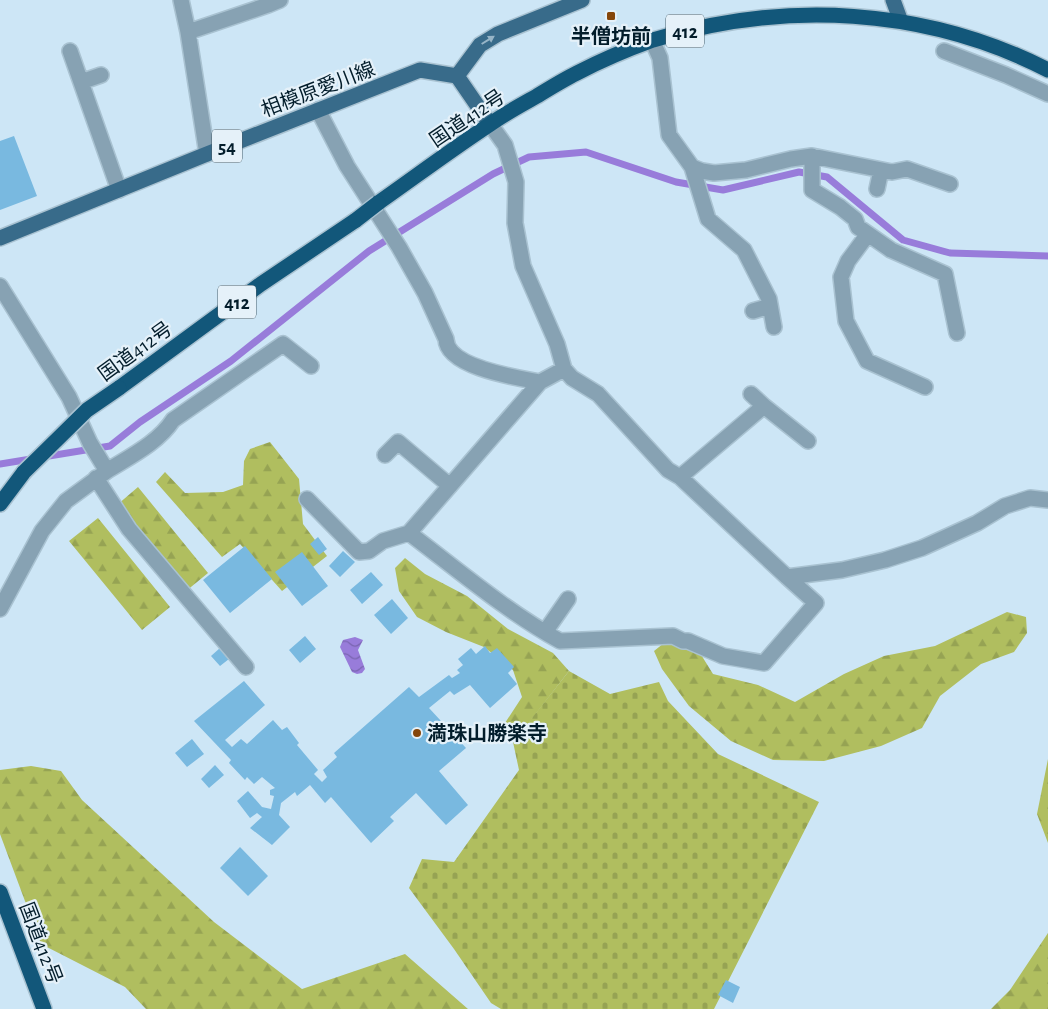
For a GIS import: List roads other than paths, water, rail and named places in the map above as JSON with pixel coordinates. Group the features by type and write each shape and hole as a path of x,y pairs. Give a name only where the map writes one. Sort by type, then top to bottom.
{"highway":[{"name":"国道412号","path":"0,504 24,472 87,410 261,284 356,220 490,124 576,74 652,40 716,23 793,12 852,13 900,19 957,33 1019,55 1048,70"},
{"name":"国道412号","path":"0,892 44,1009"}],"main road":[{"path":"490,124 457,76 480,45 498,34 582,0"},
{"path":"893,0 900,19"},
{"name":"相模原愛川線","path":"0,238 420,70 457,76"}],"street":[{"path":"181,0 188,32 207,154"},
{"path":"188,32 268,6 280,0"},
{"path":"652,40 660,58 668,135 693,169 708,219 744,250 769,300 774,327"},
{"path":"70,51 119,190"},
{"path":"944,51 1006,74 1048,94"},
{"path":"81,82 100,75"},
{"path":"318,110 347,166 399,247 425,293 446,339 446,344 456,355 472,365 495,374 540,382"},
{"path":"409,533 480,587 560,641 674,636 723,656 764,663 816,603 680,477 668,470 598,394 572,378 564,369 557,344 523,266 515,223 516,180 505,145 490,124"},
{"path":"693,169 714,173 746,170 791,159 812,158 892,172 907,169 950,184"},
{"path":"812,158 812,190 840,206 855,219 858,227 890,250 945,274 960,310 958,333"},
{"path":"877,188 881,170"},
{"path":"868,234 848,260 842,277 846,322 867,361 925,387"},
{"path":"0,286 69,397 129,529 246,667"},
{"path":"753,311 770,306"},
{"path":"0,609 42,531 66,501 102,471 133,455 167,429 173,420 283,344 311,366"},
{"path":"307,499 359,552 370,551 383,541 409,533 540,382 564,369"},
{"path":"751,394 808,442"},
{"path":"680,477 764,406"},
{"path":"385,455 398,442 450,486"},
{"path":"787,577 842,570 885,560 922,548 977,523 1005,506 1030,498 1048,500"},
{"path":"545,632 568,598"}],"water":[{"path":"355,637 363,640 358,650 365,669 362,673 357,674 352,672 340,647 343,640"}],"waterway":[{"path":"0,464 110,446 140,422 231,361 369,251 493,174 529,157 586,152 676,182 723,190 799,172 827,177 903,240 950,253 1048,256"}],"place":[{"name":"半僧坊前","path":"611,16"},
{"name":"満珠山勝楽寺","path":"417,733"}]}
